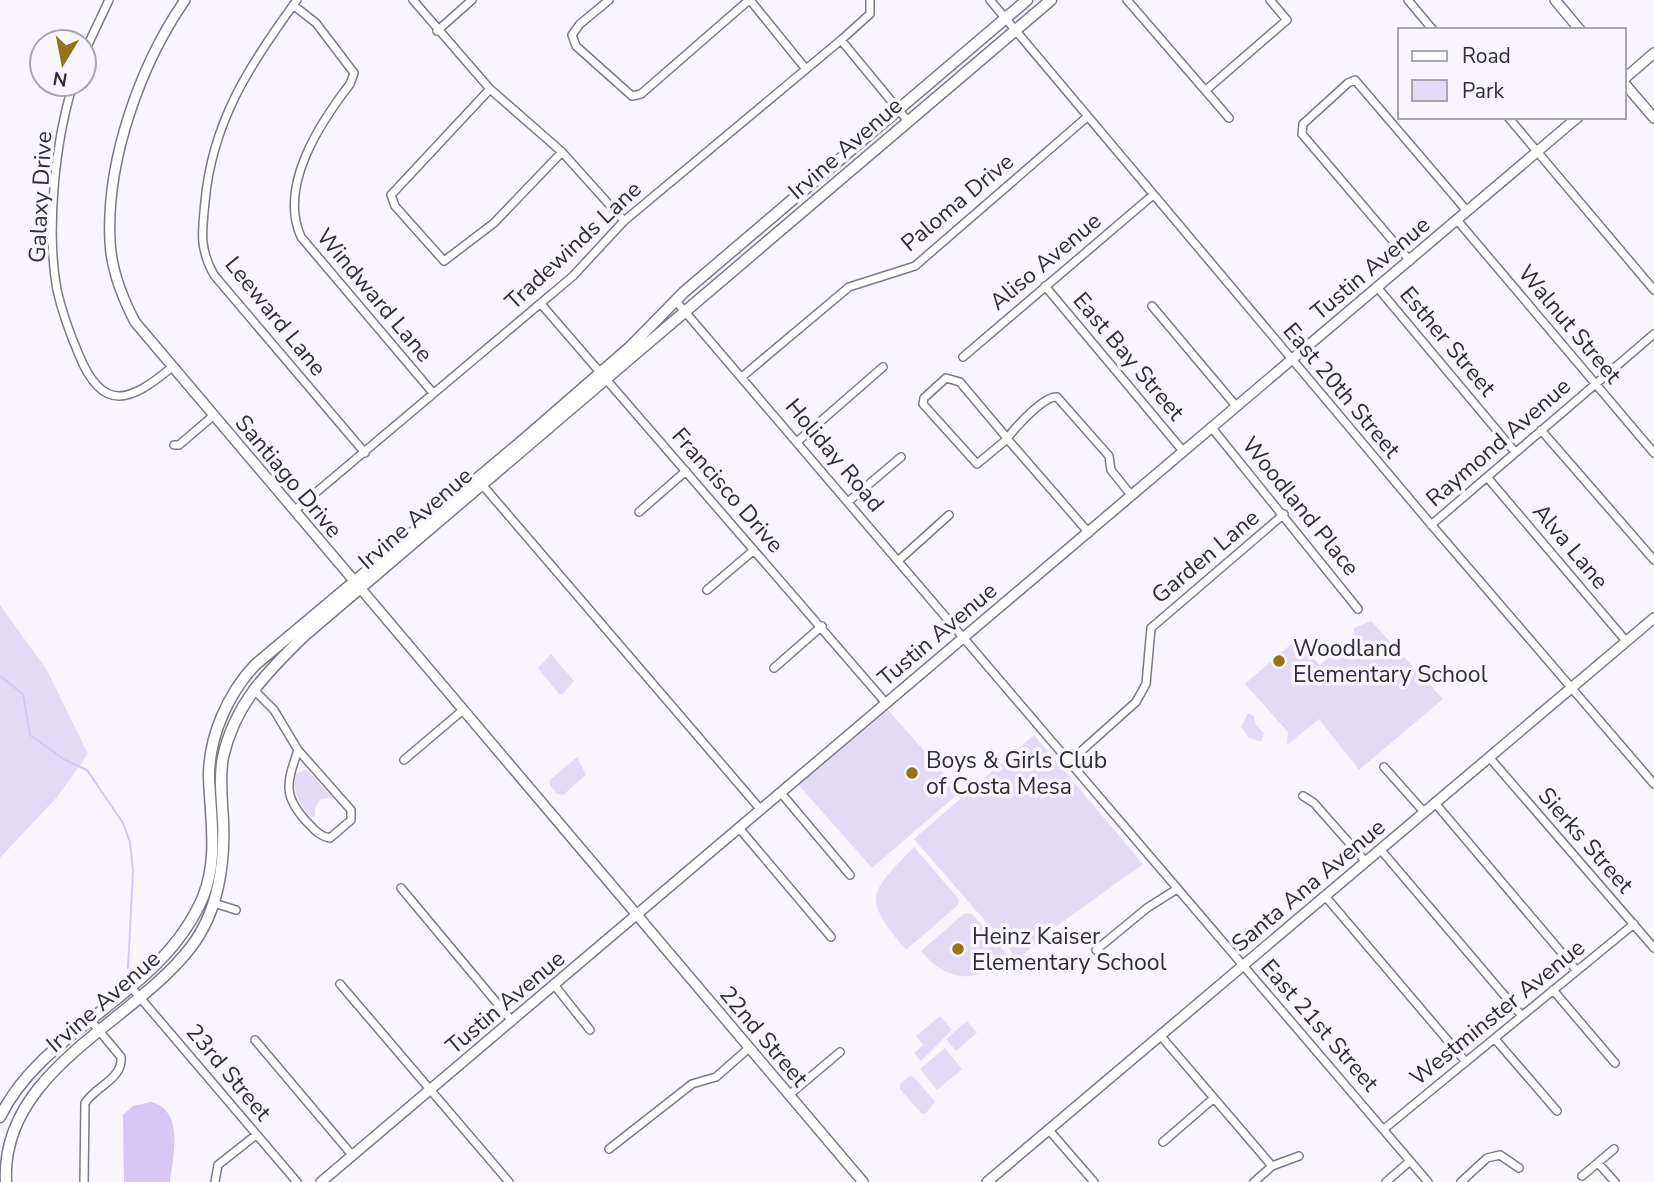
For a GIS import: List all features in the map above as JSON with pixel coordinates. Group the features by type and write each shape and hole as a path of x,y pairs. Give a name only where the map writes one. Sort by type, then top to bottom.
{"main road":[{"name":"Irvine Avenue","path":"602,376 676,300 1027,0"},
{"name":"Irvine Avenue","path":"6,1182 3,1160 7,1140 20,1107 42,1079 141,997 192,946 214,903 223,853 223,759 237,715 253,688 304,636 360,590 602,376 685,311 1051,0"},
{"name":"Irvine Avenue","path":"0,1117 8,1100 31,1072 171,951 203,895 212,847 209,775 217,731 242,680 284,639 352,581 480,482"},
{"path":"253,688 255,673 278,651 284,639"}],"street":[{"path":"96,28 109,0"},
{"name":"Santiago Drive","path":"185,0 167,27 135,95 117,161 110,240 122,297 135,322 172,368 636,915"},
{"path":"413,0 437,31 490,89 562,152 624,221"},
{"path":"437,31 472,0"},
{"path":"609,0 580,24 572,35 576,46 632,96 641,94 749,0 805,68"},
{"name":"East 20th Street","path":"990,0 1431,525 1654,784"},
{"path":"1127,0 1229,118"},
{"path":"1206,90 1287,20 1269,0"},
{"path":"1408,0 1431,28"},
{"path":"1555,0 1578,28"},
{"name":"Windward Lane","path":"295,2 316,23 354,73 351,84 311,144 299,182 294,222 301,237 433,393"},
{"name":"Leeward Lane","path":"295,2 235,92 222,123 207,180 202,236 204,256 214,275 365,453"},
{"name":"Tradewinds Lane","path":"294,511 573,276 624,221 841,40 870,14 871,2"},
{"path":"841,40 907,120"},
{"path":"1626,79 1654,53"},
{"name":"Esther Street","path":"1410,261 1301,134 1303,124 1348,83 1355,80 1467,211"},
{"path":"1626,83 1654,118"},
{"path":"490,89 391,195 395,206 444,261 494,223 562,152"},
{"name":"Galaxy Drive","path":"70,98 63,125 54,220 53,258 61,307 85,370 97,388 116,396 133,395 172,368"},
{"name":"Paloma Drive","path":"743,376 849,287 915,266 1087,117"},
{"path":"1509,119 1654,290"},
{"name":"Tustin Avenue","path":"321,1182 1576,119"},
{"name":"Aliso Avenue","path":"962,357 1153,195"},
{"name":"Walnut Street","path":"1457,220 1654,453"},
{"name":"East Bay Street","path":"1045,286 1182,451"},
{"name":"Esther Street","path":"1377,287 1515,452"},
{"name":"Holiday Road","path":"676,300 965,637"},
{"name":"Francisco Drive","path":"541,303 885,702"},
{"name":"Woodland Place","path":"1152,306 1236,406"},
{"name":"Raymond Avenue","path":"1431,525 1654,334"},
{"path":"798,441 883,367"},
{"path":"1089,533 1009,440 960,382 946,378 924,398 923,404 974,464 979,464 1009,440 1049,398 1057,397 1110,456 1111,470 1131,495"},
{"path":"174,445 178,445 213,416"},
{"name":"Woodland Place","path":"1212,428 1358,609"},
{"path":"1541,430 1654,560"},
{"path":"849,501 901,457"},
{"path":"639,512 686,471"},
{"name":"Alva Lane","path":"1487,477 1626,641"},
{"path":"480,482 761,810"},
{"name":"Garden Lane","path":"1069,762 1121,720 1136,702 1146,684 1151,628 1284,514"},
{"path":"900,560 949,515"},
{"path":"707,590 754,550"},
{"name":"Santa Ana Avenue","path":"987,1182 1654,618"},
{"path":"774,668 822,626"},
{"name":"East 21st Street","path":"965,637 1428,1182"},
{"path":"253,688 274,710 298,750 351,810 351,820 330,838 321,837 295,808 289,797 288,786 298,750"},
{"path":"404,760 463,710"},
{"name":"Sierks Street","path":"1489,757 1654,948"},
{"path":"1384,767 1424,812"},
{"path":"781,793 850,875"},
{"path":"1303,796 1314,803 1365,861"},
{"path":"1435,803 1577,971"},
{"path":"739,828 831,937"},
{"path":"1380,849 1522,1016"},
{"path":"401,888 512,1021"},
{"path":"1096,950 1147,908 1177,889"},
{"path":"1325,896 1466,1062"},
{"path":"214,903 236,910"},
{"name":"22nd Street","path":"636,915 863,1182"},
{"name":"Westminster Avenue","path":"1384,1129 1634,924"},
{"path":"340,984 509,1182"},
{"path":"555,986 590,1030"},
{"name":"23rd Street","path":"131,987 297,1182"},
{"path":"1553,990 1615,1063"},
{"path":"84,1182 85,1103 119,1072 121,1062 121,1057 91,1021"},
{"path":"1160,1035 1272,1166"},
{"path":"1495,1039 1557,1111"},
{"path":"255,1040 352,1155"},
{"path":"609,1149 692,1084 716,1077 749,1048"},
{"path":"789,1095 840,1052"},
{"path":"1163,1142 1214,1098"},
{"path":"1049,1130 1094,1182"},
{"path":"215,1182 218,1165 256,1135"},
{"path":"1581,1176 1614,1149"},
{"path":"1461,1182 1487,1158 1500,1155 1519,1168"},
{"path":"1254,1182 1272,1166 1299,1156"},
{"path":"1386,1182 1410,1161"},
{"path":"1598,1163 1615,1182"},
{"path":"997,1174 1004,1182"}],"green space":[{"path":"0,605 47,670 88,754 57,797 0,858"},
{"path":"1371,621 1443,699 1359,770 1319,719 1287,745 1288,732 1245,684 1298,638 1311,646 1308,653 1320,665 1354,635 1354,628"},
{"path":"551,654 574,681 563,694 559,694 538,668"},
{"path":"883,704 960,792 872,868 795,781"},
{"path":"1248,713 1254,716 1256,725 1264,733 1261,742 1249,738 1241,727"},
{"path":"1034,735 1143,864 1054,928 1018,959 914,839"},
{"path":"577,757 586,775 563,795 557,794 550,785 550,780"},
{"path":"306,769 333,798 321,799 315,808 315,817 311,817 307,812 296,792 296,774"},
{"path":"914,847 959,899 958,905 906,950 882,918 876,897 887,876"},
{"path":"965,913 972,914 1010,958 986,972 963,976 942,970 931,962 921,951"},
{"path":"940,1016 952,1030 921,1061 914,1053 923,1045 916,1036"},
{"path":"967,1021 977,1033 956,1051 946,1039"},
{"path":"945,1048 962,1069 937,1090 920,1069"},
{"path":"910,1076 914,1077 935,1102 925,1114 921,1113 900,1089 900,1084"}],"shaded area":[{"path":"151,1102 169,1114 173,1124 174,1148 170,1182 124,1182 123,1115 133,1106"}],"waterway":[{"path":"0,676 23,694 30,735 65,760 87,770 123,823 130,842 133,871 128,968"}],"place":[{"name":"Woodland Elementary School","path":"1279,661"},
{"name":"Boys & Girls Club of Costa Mesa","path":"912,773"},
{"name":"Heinz Kaiser Elementary School","path":"958,949"}]}
